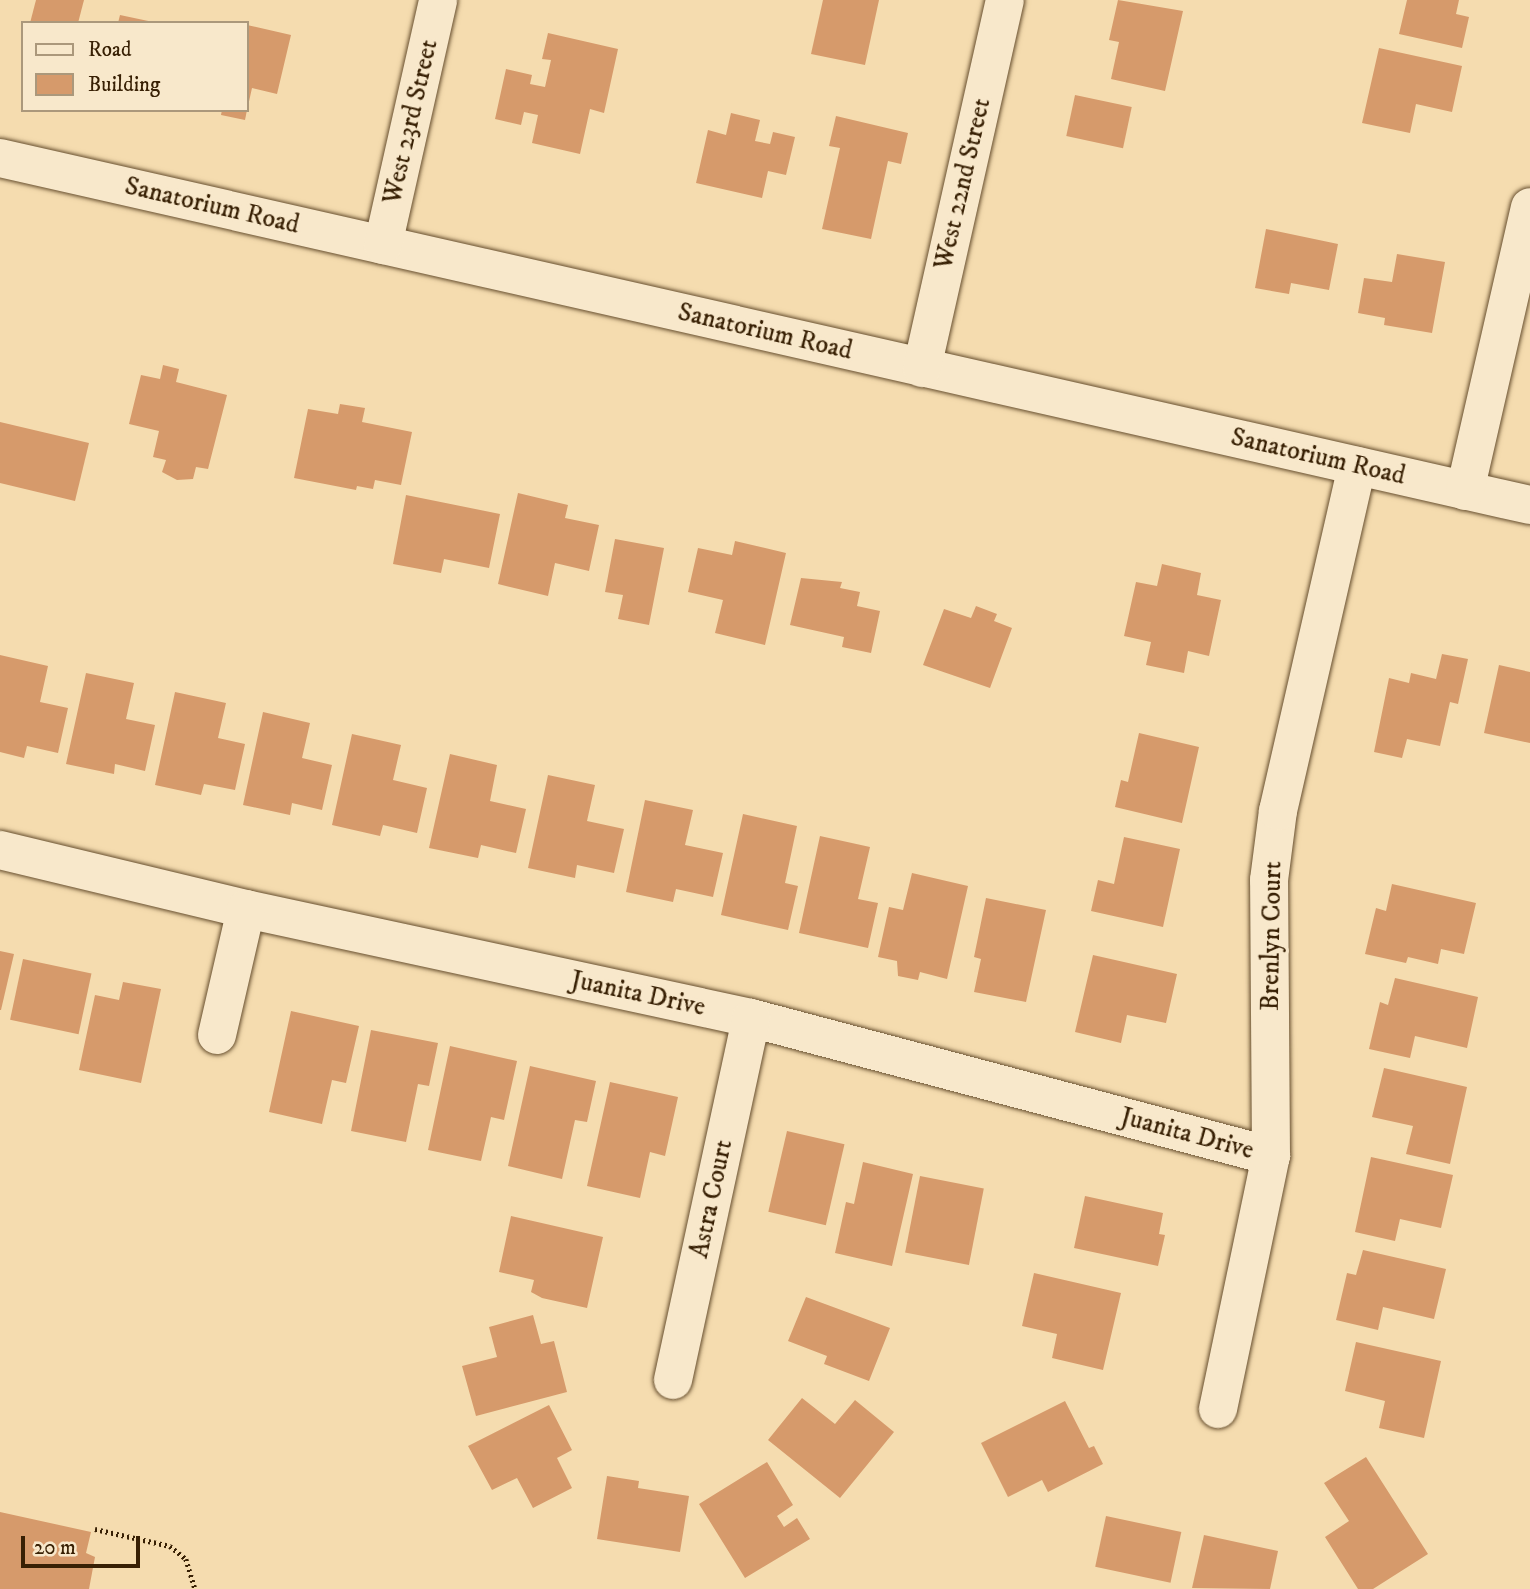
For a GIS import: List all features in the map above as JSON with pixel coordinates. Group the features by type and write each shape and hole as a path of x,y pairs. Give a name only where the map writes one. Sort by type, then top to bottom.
{"street":[{"name":"West 23rd Street","path":"383,245 438,0"},
{"name":"West 22nd Street","path":"922,368 1005,0"},
{"name":"Sanatorium Road","path":"0,158 1530,505"},
{"path":"1465,491 1530,206"},
{"name":"Brenlyn Court","path":"1218,1409 1272,1156 1269,880 1278,811 1357,466"},
{"name":"Juanita Drive","path":"0,850 246,909 751,1018 1272,1156"},
{"path":"217,1035 246,909"},
{"name":"Astra Court","path":"673,1380 751,1018"}],"path":[{"path":"95,1530 170,1545 186,1559 195,1589"}],"building":[{"path":"36,0 84,0 79,21 31,21"},
{"path":"823,0 879,0 865,65 811,54"},
{"path":"1118,0 1183,11 1165,91 1111,79 1119,42 1109,40"},
{"path":"1407,0 1459,0 1456,14 1469,17 1462,48 1399,34"},
{"path":"120,15 148,21 118,21"},
{"path":"248,25 291,35 277,94 252,88 248,106"},
{"path":"548,33 618,49 604,113 590,109 580,154 532,143 538,115 524,112 521,125 495,119 506,69 532,75 530,84 545,87 551,60 542,59"},
{"path":"1379,48 1462,66 1452,112 1416,104 1410,133 1362,123"},
{"path":"1075,95 1132,107 1123,148 1066,136"},
{"path":"222,112 247,112 245,120 221,115"},
{"path":"731,113 760,120 755,141 770,144 773,132 795,137 786,175 768,171 762,198 696,183 708,130 726,135"},
{"path":"836,116 908,133 901,164 888,161 871,239 822,229 840,148 829,146"},
{"path":"1266,229 1338,244 1329,290 1291,283 1289,294 1255,288"},
{"path":"1397,254 1445,262 1432,333 1384,325 1385,318 1358,313 1364,278 1392,282"},
{"path":"163,365 179,369 176,382 227,395 208,469 196,467 193,479 177,480 162,472 166,460 153,457 159,431 129,424 141,375 160,379"},
{"path":"340,404 365,408 362,422 412,432 401,485 375,480 373,489 357,486 356,490 294,478 308,409 338,414"},
{"path":"0,422 89,443 75,501 0,483"},
{"path":"518,493 568,505 565,518 599,525 589,571 555,563 548,596 498,584"},
{"path":"406,495 500,514 489,568 444,559 441,573 393,564"},
{"path":"615,539 664,548 649,625 618,619 623,595 605,592"},
{"path":"735,541 786,553 765,645 715,633 723,600 688,592 698,548 732,555"},
{"path":"1162,564 1201,573 1197,595 1221,600 1209,656 1188,651 1184,673 1146,665 1151,642 1124,636 1136,582 1157,586"},
{"path":"801,578 842,582 840,588 860,592 857,606 880,611 871,653 842,647 844,637 790,625"},
{"path":"976,606 997,614 994,621 1012,628 990,688 923,665 944,609 971,618"},
{"path":"1442,654 1468,659 1458,704 1450,702 1440,746 1407,739 1402,758 1374,752 1389,678 1409,683 1411,673 1436,679"},
{"path":"0,655 48,666 40,702 68,708 58,753 27,746 24,758 0,752"},
{"path":"1499,665 1530,672 1530,743 1484,733"},
{"path":"86,673 134,683 126,719 155,725 145,771 115,764 114,774 66,764"},
{"path":"175,692 226,703 218,738 245,744 235,790 204,784 201,795 155,785"},
{"path":"263,712 310,723 302,758 332,765 322,810 292,803 290,815 243,805"},
{"path":"1139,733 1199,747 1182,823 1115,807 1121,780 1128,782"},
{"path":"352,734 401,745 393,780 427,788 417,833 383,825 380,836 332,825"},
{"path":"450,754 497,765 490,801 526,809 516,853 481,845 478,858 429,848"},
{"path":"548,775 595,785 587,821 624,829 614,873 577,865 575,878 528,868"},
{"path":"645,800 693,810 685,845 723,853 713,897 676,889 673,902 626,892"},
{"path":"743,814 797,826 785,883 798,886 788,930 721,915"},
{"path":"820,836 870,847 858,899 878,903 868,948 799,933"},
{"path":"1124,837 1180,849 1163,927 1091,911 1098,880 1114,884"},
{"path":"912,873 968,886 947,979 920,972 918,980 898,976 897,961 878,957 889,907 903,910"},
{"path":"1392,884 1476,903 1464,954 1441,949 1438,964 1408,957 1406,963 1365,954 1376,908 1386,911"},
{"path":"986,898 1046,910 1026,1002 974,992 981,959 974,957"},
{"path":"0,951 14,954 1,1010 0,1010"},
{"path":"1093,955 1177,974 1166,1023 1127,1015 1121,1043 1075,1032"},
{"path":"23,959 91,974 79,1034 10,1020"},
{"path":"1395,978 1478,997 1467,1048 1415,1036 1410,1058 1369,1049 1380,1002 1388,1005"},
{"path":"123,982 161,989 141,1083 79,1070 95,995 119,1000"},
{"path":"291,1011 359,1026 346,1083 332,1080 322,1124 269,1112"},
{"path":"371,1030 438,1043 429,1086 418,1084 406,1142 351,1131"},
{"path":"450,1046 517,1061 504,1120 491,1117 481,1161 428,1150"},
{"path":"530,1066 596,1081 587,1122 575,1120 562,1179 508,1166"},
{"path":"1384,1068 1467,1087 1450,1164 1406,1154 1413,1126 1372,1117"},
{"path":"610,1082 678,1097 665,1156 650,1152 640,1198 587,1186"},
{"path":"787,1131 844,1144 826,1225 768,1212"},
{"path":"1371,1157 1453,1175 1441,1228 1400,1219 1395,1241 1355,1232"},
{"path":"863,1162 913,1174 892,1266 835,1253 846,1202 854,1204"},
{"path":"920,1176 984,1188 969,1265 905,1253"},
{"path":"1085,1196 1163,1213 1159,1234 1165,1235 1158,1266 1074,1248"},
{"path":"511,1216 603,1237 587,1308 542,1298 531,1292 534,1280 499,1272"},
{"path":"1363,1250 1446,1269 1434,1319 1383,1307 1378,1330 1336,1320 1347,1273 1356,1275"},
{"path":"1034,1273 1121,1293 1103,1370 1052,1358 1057,1334 1022,1326"},
{"path":"806,1297 890,1328 869,1381 824,1364 827,1356 788,1341"},
{"path":"533,1315 541,1344 554,1341 567,1392 476,1416 462,1366 497,1357 489,1327"},
{"path":"1356,1342 1441,1361 1424,1438 1379,1428 1385,1401 1345,1391"},
{"path":"802,1398 835,1424 855,1400 894,1432 840,1498 768,1440"},
{"path":"1065,1401 1089,1448 1094,1446 1103,1464 1048,1492 1042,1480 1008,1497 981,1443"},
{"path":"549,1405 572,1450 557,1458 572,1488 533,1508 517,1478 492,1490 468,1446"},
{"path":"1366,1457 1428,1554 1373,1589 1358,1589 1325,1537 1349,1521 1324,1483"},
{"path":"767,1462 793,1505 777,1516 784,1527 797,1518 810,1539 745,1578 699,1504"},
{"path":"607,1476 639,1481 638,1488 689,1496 680,1552 597,1539"},
{"path":"0,1512 91,1532 86,1553 95,1557 89,1589 0,1589"},
{"path":"1106,1516 1181,1532 1171,1583 1095,1567"},
{"path":"1204,1535 1278,1551 1270,1589 1192,1588"}]}
